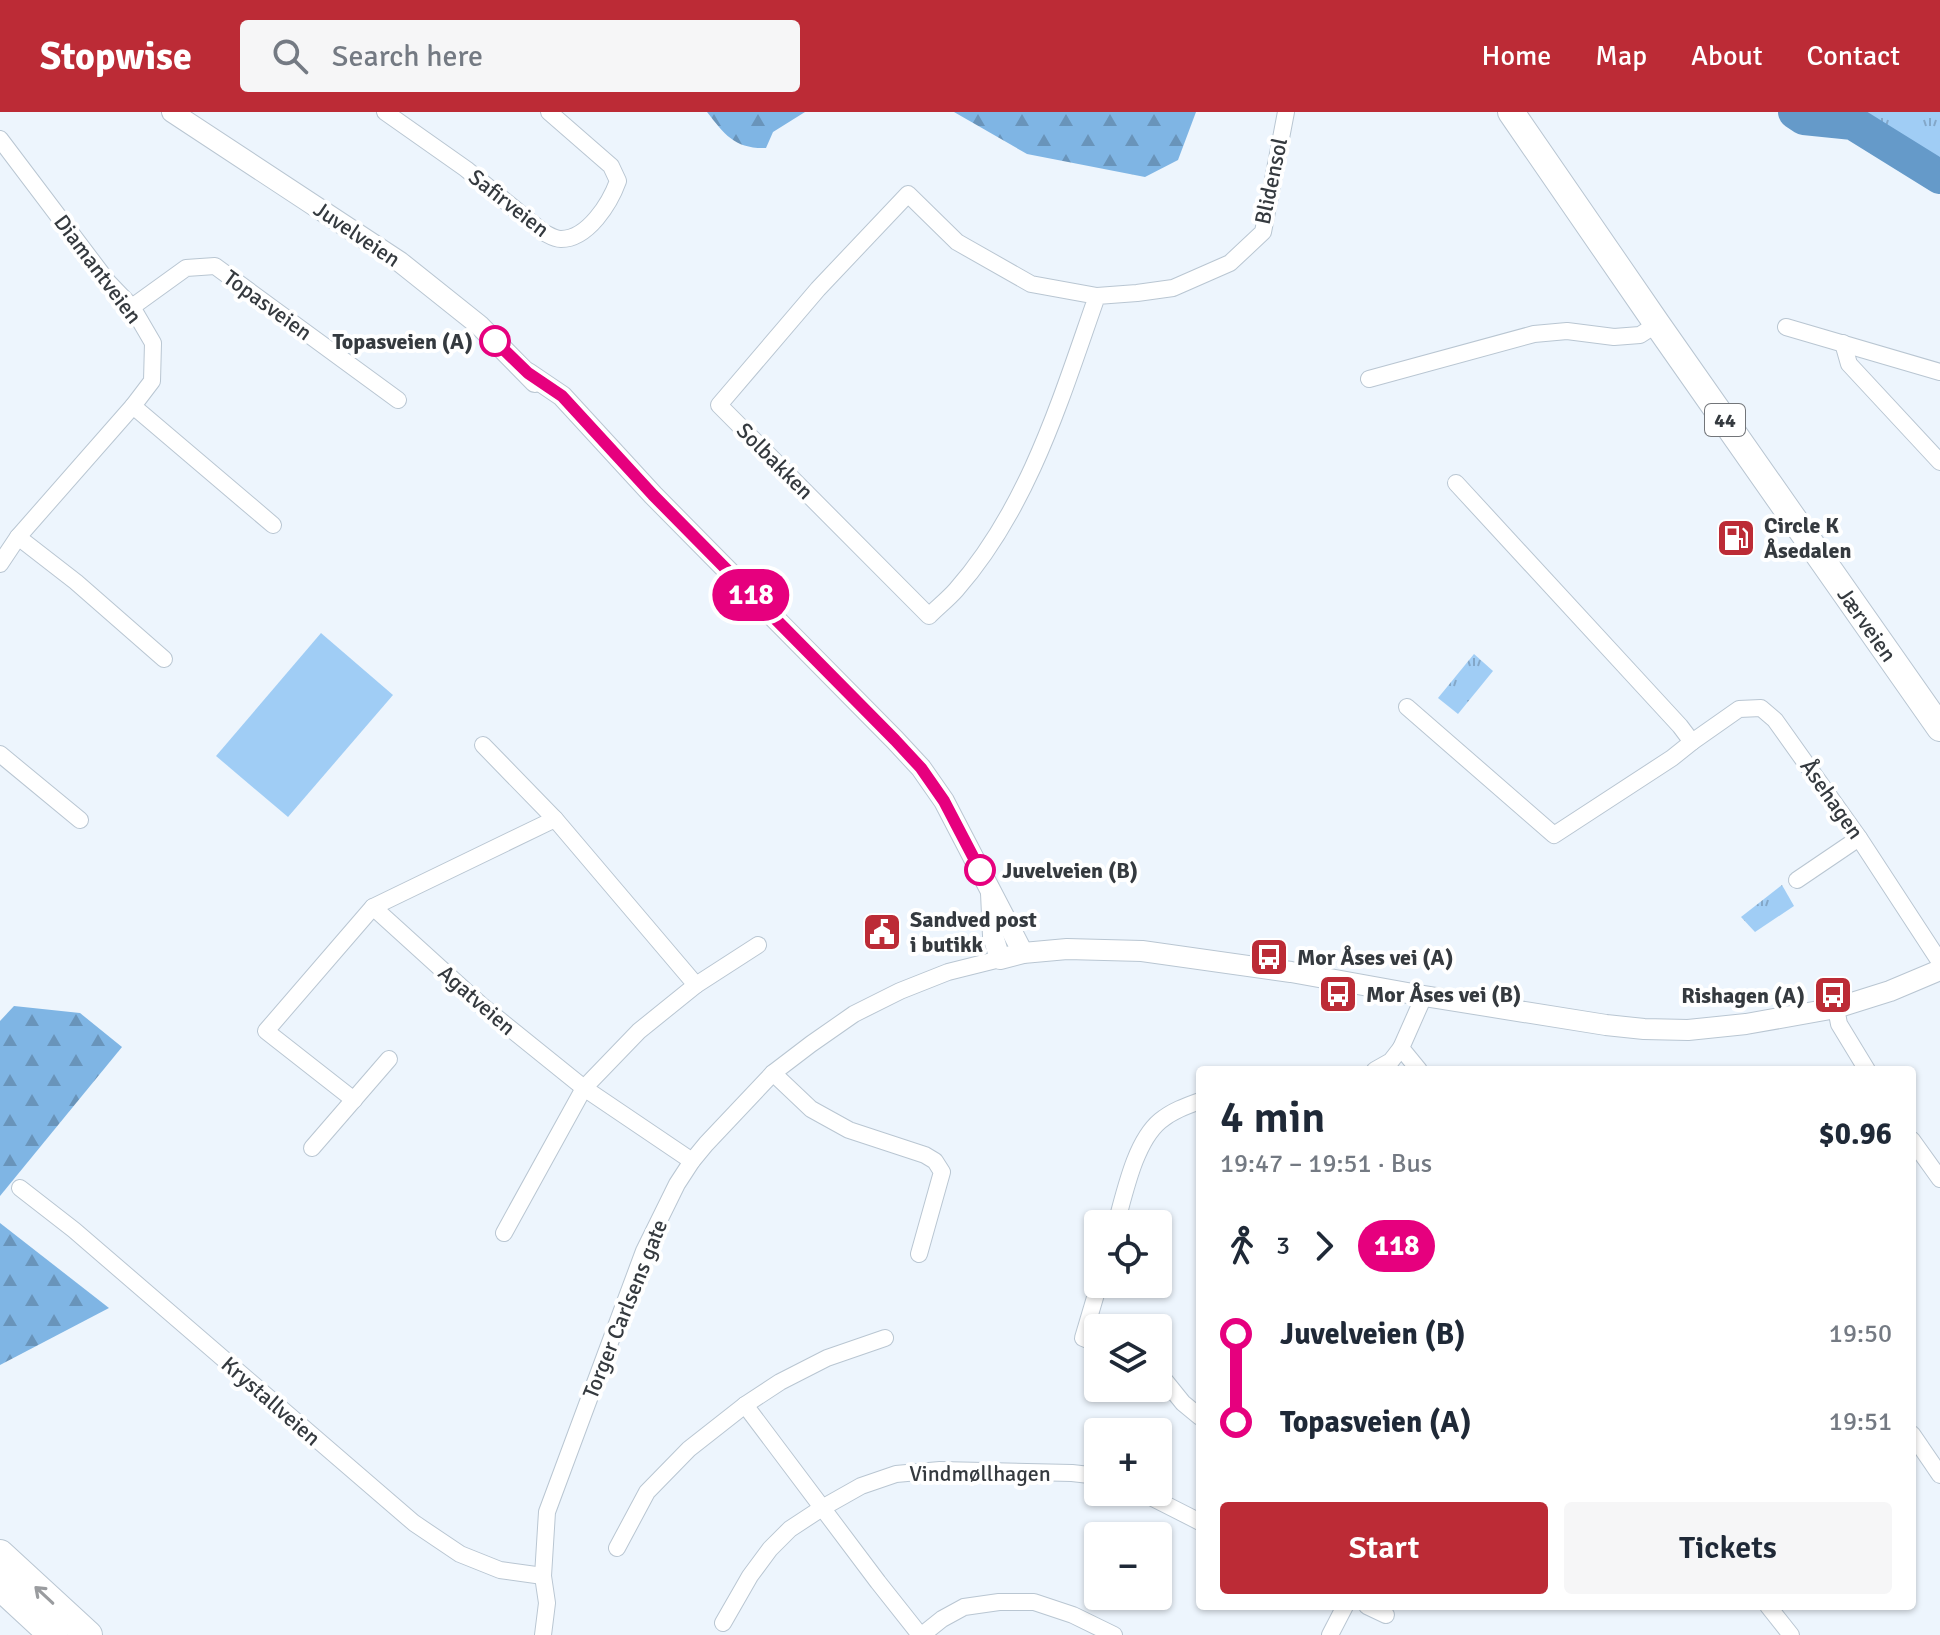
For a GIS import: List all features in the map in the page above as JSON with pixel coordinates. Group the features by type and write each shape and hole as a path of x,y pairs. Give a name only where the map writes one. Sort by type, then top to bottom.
{"highway":[{"path":"0,1554 88,1635"},
{"path":"0,1586 53,1635"}],"main road":[{"name":"Jærveien","path":"1511,112 1940,728"}],"street":[{"name":"Juvelveien","path":"172,112 400,262 479,325 528,373 562,396 653,495 921,768 944,801 1023,953"},
{"name":"Safirveien","path":"385,112 466,169 557,240 574,237 601,214 618,181 611,166 549,112"},
{"name":"Blidensol","path":"1209,273 1230,263 1263,232 1286,112"},
{"name":"Diamantveien","path":"0,139 108,282 132,307 153,343 152,381 18,537 0,564"},
{"name":"Solbakken","path":"1097,296 1054,416 1021,495 956,590 929,616 719,405 818,289 908,194 957,242 1031,284 1097,296 1173,288 1209,273"},
{"name":"Topasveien","path":"132,307 186,268 215,266 398,400"},
{"path":"1369,379 1534,334 1567,331 1614,337 1640,335 1657,324"},
{"path":"1786,327 1940,372"},
{"path":"1843,343 1849,364 1940,462"},
{"path":"133,406 273,525"},
{"path":"1456,483 1692,742"},
{"path":"18,537 76,582 164,659"},
{"name":"Åsehagen","path":"1407,707 1554,835 1672,758 1739,709 1761,708 1775,720 1859,838 1940,962"},
{"path":"483,745 555,819 696,985"},
{"path":"0,754 80,820"},
{"path":"354,1100 266,1031 373,907 555,819"},
{"path":"1797,880 1859,838"},
{"name":"Juvelveien","path":"991,893 993,936 1000,959"},
{"name":"Agatveien","path":"373,907 481,1005 584,1088 692,1161"},
{"path":"504,1233 584,1088 639,1031 696,985 758,945"},
{"name":"Torger Carlsens gate","path":"543,1635 547,1603 543,1576 547,1512 644,1251 677,1184 706,1144 773,1073 854,1014 900,991 948,972 1023,953 1067,949 1142,951 1291,972 1606,1025 1688,1030 1746,1024 1836,1008 1890,991 1940,970"},
{"path":"1382,1066 1391,1061 1401,1048 1424,996"},
{"path":"1836,1008 1839,1024 1865,1066"},
{"path":"1401,1048 1416,1066"},
{"path":"312,1148 389,1059"},
{"path":"773,1073 811,1109 836,1123 935,1161 942,1172 919,1254"},
{"path":"1121,1210 1143,1143 1159,1121 1175,1111 1196,1105"},
{"path":"1916,1146 1940,1179"},
{"name":"Krystallveien","path":"20,1188 74,1230 414,1523 460,1554 500,1570 543,1576"},
{"path":"617,1548 647,1492 689,1449 745,1405 780,1382 827,1358 885,1338"},
{"path":"1172,1389 1196,1414"},
{"path":"745,1405 921,1635 964,1607 999,1602 1034,1602 1073,1615 1114,1635"},
{"path":"1916,1440 1940,1475"},
{"name":"Vindmøllhagen","path":"723,1623 750,1576 790,1529 861,1486 896,1474 940,1470 1084,1474"},
{"path":"1169,1506 1196,1520"},
{"path":"1330,1635 1343,1610"},
{"path":"1375,1610 1386,1615"},
{"path":"1771,1610 1791,1635"}],"green space":[{"path":"707,112 805,112 773,132 766,148 755,148 732,139"},
{"path":"954,112 1196,112 1178,160 1145,177 1027,154"},
{"path":"1793,112 1940,112 1940,177 1888,145"},
{"path":"321,633 393,695 288,817 216,756"},
{"path":"1474,654 1493,671 1458,714 1438,698"},
{"path":"1782,885 1794,906 1755,932 1741,917"},
{"path":"14,1006 80,1013 122,1047 0,1196 0,1021"},
{"path":"0,1223 109,1308 0,1365"}],"waterway":[{"path":"1795,112 1804,118 1853,123 1940,177"}],"bus line":[{"name":"118","path":"495,341 528,373 562,396 653,495 921,768 944,801 980,870"}],"place":[{"name":"Topasveien (A)","path":"495,341"},
{"name":"Circle K Åsedalen","path":"1736,538"},
{"name":"Juvelveien (B)","path":"980,870"},
{"name":"Sandved post i butikk","path":"882,932"},
{"name":"Mor Åses vei (A)","path":"1269,957"},
{"name":"Mor Åses vei (B)","path":"1338,994"},
{"name":"Rishagen (A)","path":"1833,995"}]}
